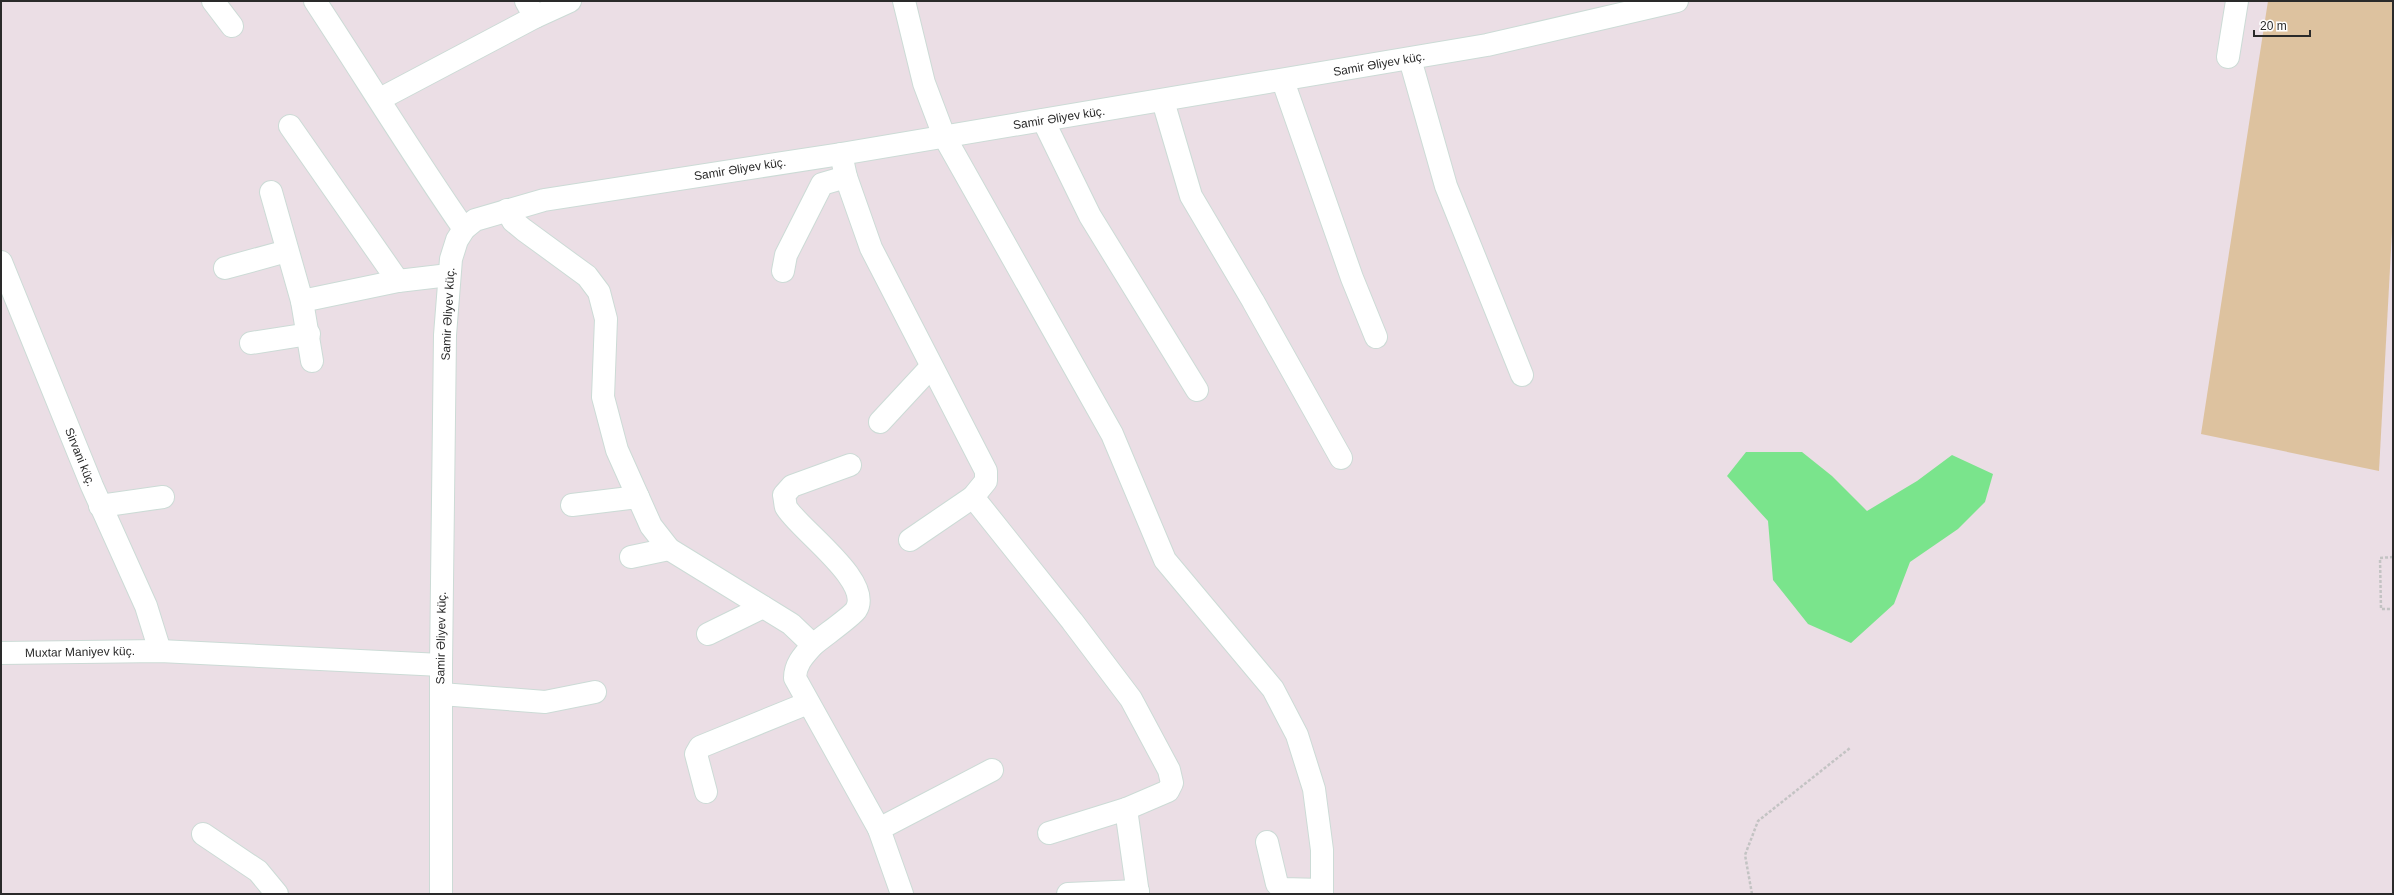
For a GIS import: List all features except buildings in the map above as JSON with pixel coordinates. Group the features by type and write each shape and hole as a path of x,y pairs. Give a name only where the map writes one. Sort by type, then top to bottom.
{"street":[{"path":"213,1 232,26"},
{"path":"315,1 380,99 420,166 464,229"},
{"path":"380,99 531,9 570,1"},
{"path":"904,1 924,83 944,136 1112,434 1165,560 1273,689 1297,735 1314,789 1322,850 1322,892 1283,889 1277,884 1267,842"},
{"name":"Samir Əliyev küç.","path":"441,894 441,665 446,335 449,275 457,240 464,229 475,220 544,200 841,154 1283,81 1487,45 1677,1"},
{"path":"2228,57 2237,1"},
{"path":"1410,59 1446,186 1522,375"},
{"path":"1283,81 1352,278 1376,336"},
{"path":"1163,101 1191,196 1253,301 1341,458"},
{"path":"1043,120 1090,216 1197,390"},
{"path":"290,126 398,280"},
{"path":"841,154 846,177 871,248 931,367 986,470 986,481 973,497 910,540"},
{"path":"783,271 786,255 822,184 846,177"},
{"path":"271,192 302,301 309,334 312,361"},
{"path":"507,210 513,221 587,276 599,292 606,319 603,397 617,450 651,526 669,549 791,624 813,645"},
{"path":"225,268 287,251"},
{"name":"Sirvani küç.","path":"1,262 100,506 146,606 160,650"},
{"path":"302,301 398,280 449,275"},
{"path":"251,343 309,334"},
{"path":"880,422 931,367"},
{"path":"850,465 792,486 784,495 786,507 836,560 852,582 858,600 856,610 813,645 801,659 795,671 795,678 878,829 902,894"},
{"path":"100,506 162,497"},
{"path":"572,505 638,497"},
{"path":"973,497 1072,621 1131,699 1169,770 1172,783 1168,791 1126,808 1049,833"},
{"path":"631,557 669,549"},
{"path":"708,634 763,607"},
{"name":"Muxtar Maniyev küç.","path":"1,653 160,650 441,665"},
{"path":"441,694 545,702 595,692"},
{"path":"706,792 696,754 700,747 808,703"},
{"path":"878,829 992,770"},
{"path":"1068,894 1138,893 1126,808"},
{"path":"203,834 258,871 276,894"}],"path":[{"path":"2393,558 2380,558 2381,609 2393,609"},
{"path":"1752,894 1746,855 1758,821 1850,748"}],"shaded area":[{"path":"2268,1 2393,1 2393,213 2379,471 2201,434"},
{"path":"1746,452 1802,452 1832,476 1867,511 1917,481 1952,455 1993,474 1985,502 1958,529 1910,562 1894,604 1851,643 1808,624 1773,580 1768,521 1727,476"}]}
